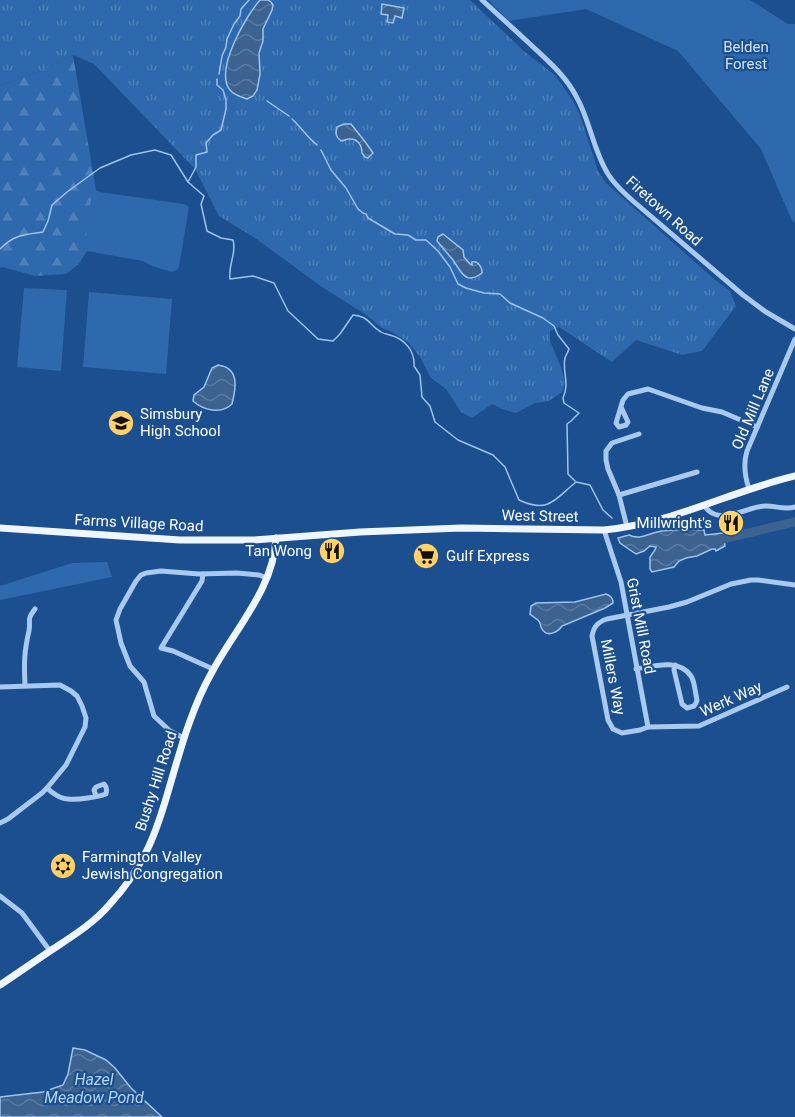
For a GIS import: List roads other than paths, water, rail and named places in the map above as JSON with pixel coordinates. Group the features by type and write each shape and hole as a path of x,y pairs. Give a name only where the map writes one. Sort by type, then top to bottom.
{"main road":[{"name":"West Street","path":"276,538 350,532 461,528 604,530 660,519 795,476"},
{"name":"Farms Village Road","path":"0,528 180,540 276,538"},
{"name":"Bushy Hill Road","path":"0,986 86,927 110,904 134,873 147,850 163,808 184,738 199,699 213,669 263,588 276,549 276,538"}],"street":[{"name":"Firetown Road","path":"482,0 549,62 569,85 584,113 598,154 617,186 743,295 795,329"},
{"name":"Old Mill Lane","path":"749,489 744,459 795,339"},
{"path":"621,407 622,400 628,394 648,389 702,408 722,411 758,428"},
{"path":"627,527 619,495 608,469 606,451 612,443 639,434"},
{"path":"619,495 697,472"},
{"path":"704,505 709,513 727,515 738,514 757,507 788,509 795,507"},
{"name":"Grist Mill Road","path":"604,530 621,582 648,727"},
{"path":"184,738 170,731 154,716 144,682 130,666 121,644 116,620 120,609 141,574 161,571 203,574 237,573 267,578"},
{"path":"203,574 202,581 161,648 213,669"},
{"path":"627,615 687,602 731,584 750,580 758,579 795,585"},
{"path":"25,685 24,659 29,617 35,609"},
{"name":"Millers Way","path":"627,615 600,622 593,630 592,636 608,720 613,729 622,733 648,727"},
{"path":"636,669 665,664 675,665 690,674 696,703 690,708 682,704 675,665"},
{"path":"0,687 60,685 77,696 86,718 86,727 66,765 42,793 0,823"},
{"name":"Werk Way","path":"648,727 699,726 787,687"},
{"path":"47,788 66,800 96,796"},
{"path":"0,897 22,913 50,951"}],"water":[{"path":"260,0 268,0 273,5 263,29 257,90 247,99 230,90 226,81 226,70 240,30"},
{"path":"382,4 404,8 402,18 395,16 393,23 387,22 388,15 381,14"},
{"path":"351,124 366,143 373,153 368,158 362,153 357,141 348,139 341,141 338,138 337,127"},
{"path":"443,234 463,250 464,257 470,264 474,262 479,264 482,273 471,278 464,276 437,241 438,237"},
{"path":"218,365 230,370 233,374 235,392 232,404 223,409 212,410 193,401 194,395 204,387 212,368"},
{"path":"704,530 705,535 723,533 725,546 716,551 712,549 686,558 674,567 652,572 650,557 656,547 650,546 636,554 620,543 618,538 629,535 641,537 662,531"},
{"path":"606,594 611,597 613,603 562,626 552,633 544,632 538,620 530,614 531,606 536,603 575,602"},
{"name":"Hazel Meadow Pond","path":"73,1048 85,1050 106,1060 162,1117 0,1117 0,1097 43,1092 63,1085 68,1074"}],"waterway":[{"path":"219,74 227,39 240,16 241,9 249,0"},
{"path":"188,182 196,167 196,155 207,152 206,143 221,130 226,100 223,90 217,85 217,79"},
{"path":"267,101 289,116"},
{"path":"292,119 317,145"},
{"path":"0,249 15,238 43,232 52,205 100,168 131,155 155,150 171,155 188,182 204,196 201,204 207,231 221,238 233,240 230,279 253,276 274,283 288,311 318,339 333,341 353,315 366,319 381,332 400,339 413,355 414,366 420,375 422,397 430,406 435,422 458,440 493,455 505,467 519,500 529,504 545,505 557,499 576,482 590,485 603,510 612,518"},
{"path":"321,150 331,170 346,188 358,209 368,218 395,234 408,235 416,240 426,240 450,267 458,284 484,293 500,294 510,303 543,318 554,326 569,349 564,363 566,382 564,403 579,413 567,424 568,474 575,481"},
{"path":"714,541 795,522"}],"place":[{"name":"Simsbury High School","path":"121,423"},
{"name":"Millwright's","path":"731,523"},
{"name":"Tan Wong","path":"332,551"},
{"name":"Gulf Express","path":"426,556"},
{"name":"Farmington Valley Jewish Congregation","path":"63,866"}],"park label":[{"name":"Belden Forest","path":"746,56"}]}
